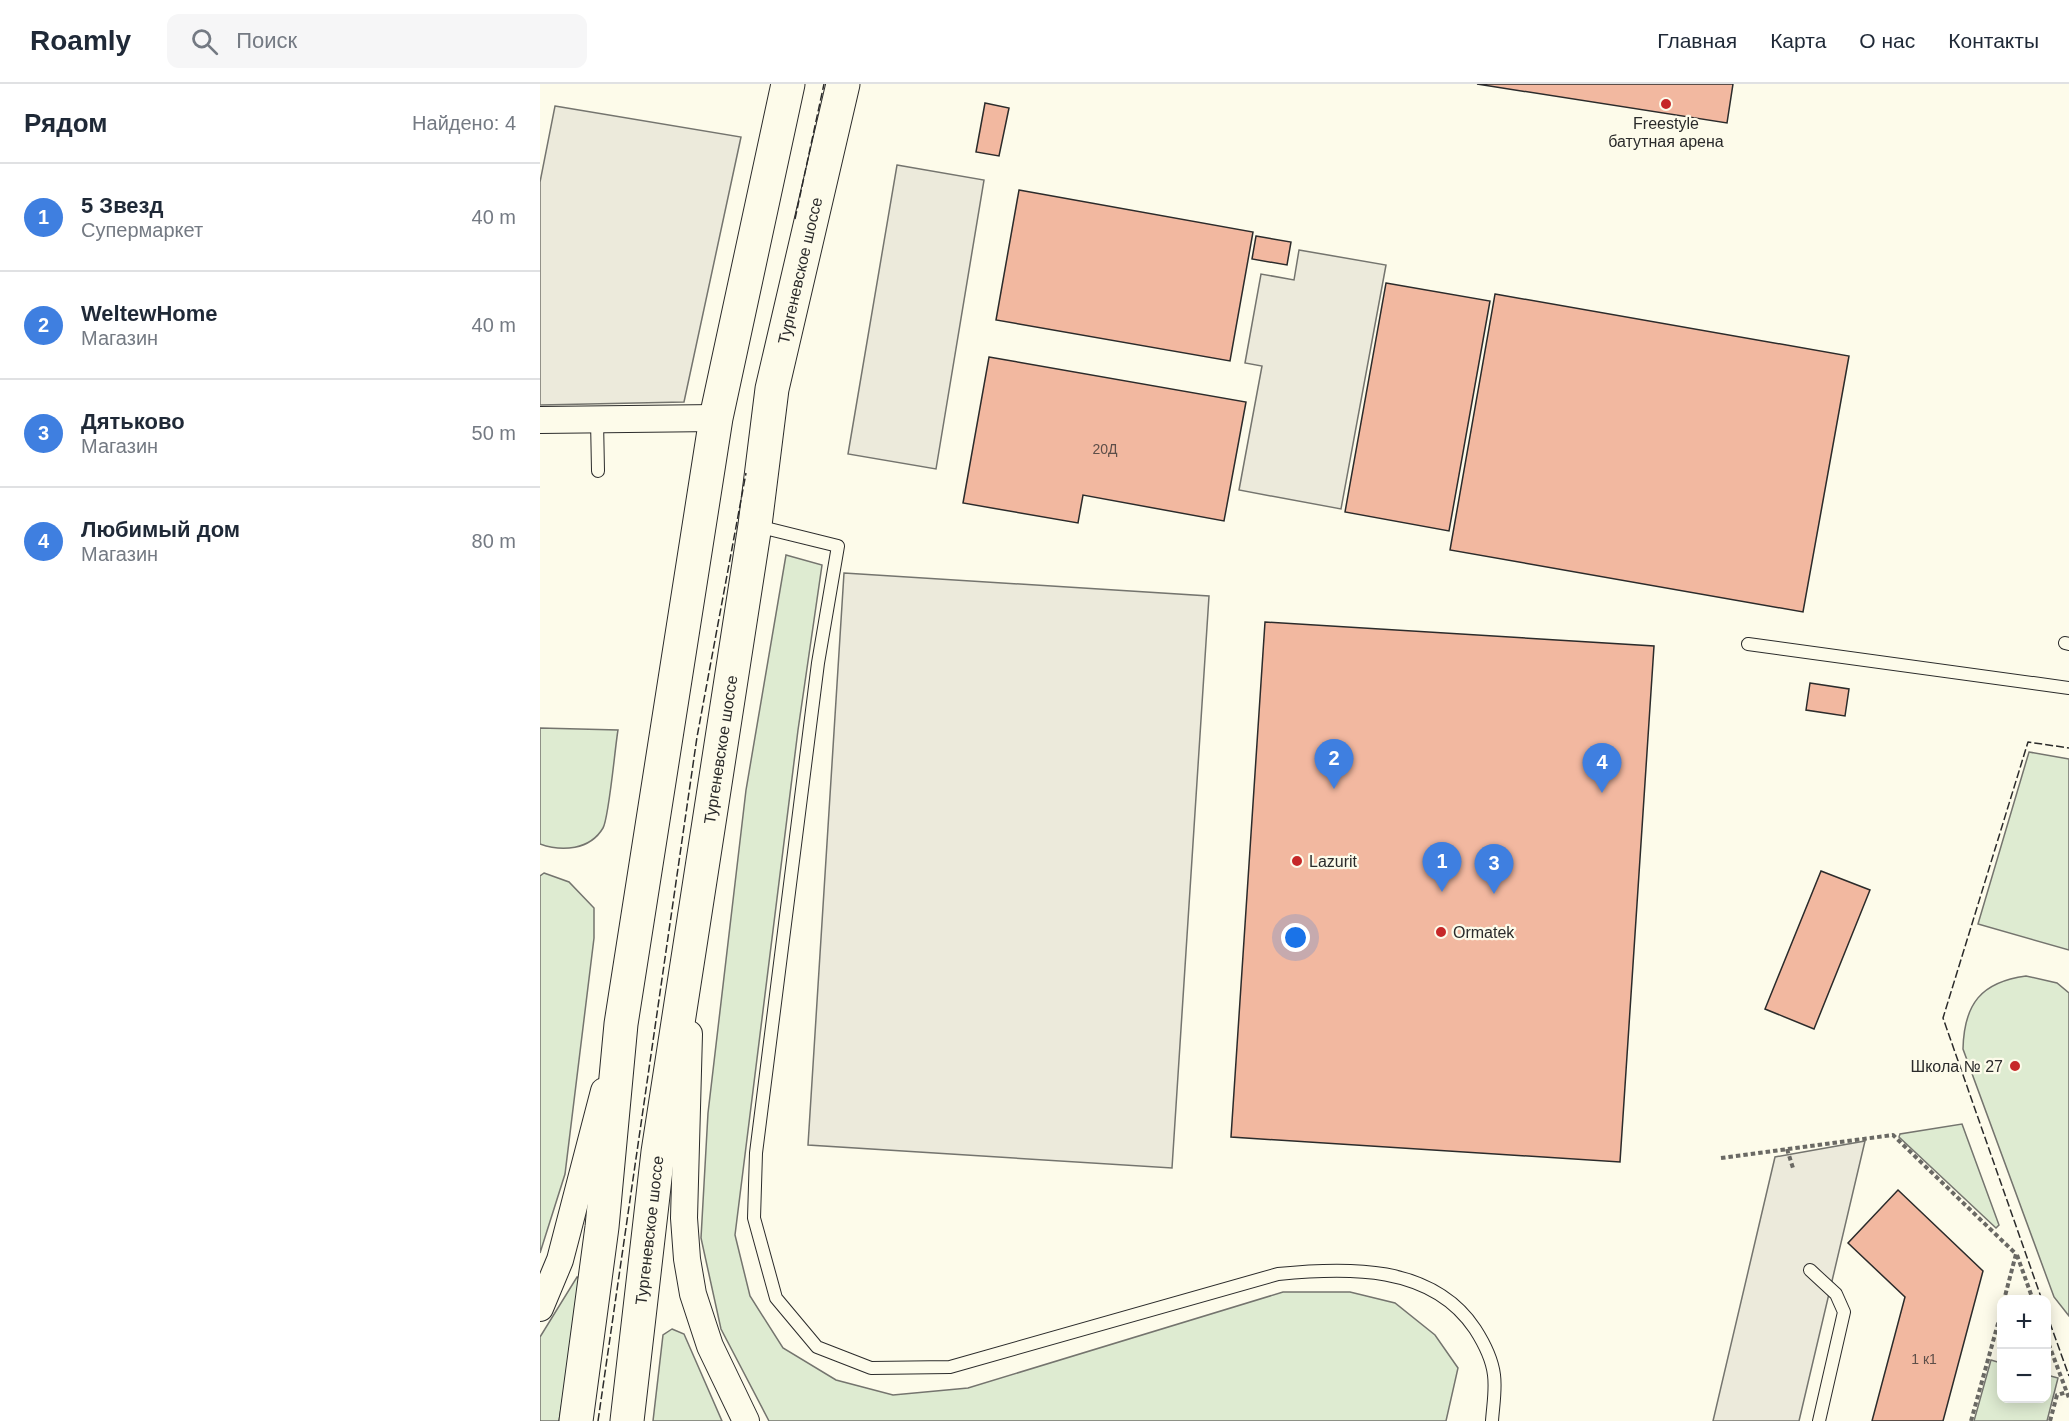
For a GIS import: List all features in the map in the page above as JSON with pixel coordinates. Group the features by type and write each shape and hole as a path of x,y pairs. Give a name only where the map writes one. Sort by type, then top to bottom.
{"highway":[{"path":"576,1421 602,1227 621,1024 717,418 788,84"},
{"name":"Тургеневское шоссе","path":"627,1421 658,1152 755,525 772,389 843,84"}],"street":[{"path":"540,420 717,418"},
{"path":"691,948 684,1218 687,1259 693,1294 710,1346 746,1421"},
{"path":"540,1308 560,1260 621,1024"}],"lane":[{"path":"597,420 598,471"},
{"path":"755,525 838,546 818,663 756,1153 754,1218 776,1298 789,1315 817,1347 871,1368 950,1368 1278,1274 1330,1269 1391,1274 1436,1291 1467,1316 1486,1345 1494,1374 1494,1403 1490,1421"},
{"path":"1748,645 2069,688"},
{"path":"1810,1270 1836,1294 1844,1312 1819,1421"}],"path":[{"path":"1720,1158 1893,1135 2016,1254 2031,1295"},
{"path":"1787,1149 1792,1167"},
{"path":"2005,1295 2016,1254"},
{"path":"1971,1421 1997,1324"},
{"path":"2051,1349 2069,1398"},
{"path":"2050,1421 2057,1395 2067,1392"}],"green space":[{"path":"786,555 822,565 798,730 735,1235 750,1296 783,1348 836,1380 893,1395 968,1388 1283,1292 1350,1292 1395,1303 1435,1335 1458,1368 1446,1421 769,1421 721,1329 701,1238 708,1113 746,790"},
{"path":"540,728 618,730 605,822 597,835 583,845 557,848 540,844"},
{"path":"2029,752 2069,759 2069,950 1978,924"},
{"path":"544,873 569,882 594,908 594,938 565,1174 540,1253 540,876"},
{"path":"2026,976 2057,983 2069,993 2069,1316 2054,1297 1963,1049 1967,1019 1978,998 1997,984"},
{"path":"1962,1124 1999,1225 1996,1228 1899,1137 1900,1134"},
{"path":"577,1277 582,1280 559,1421 540,1421 540,1337"},
{"path":"672,1329 684,1334 722,1421 653,1421 663,1335"},
{"path":"1991,1360 1997,1362 1997,1403 2051,1403 2051,1376 2058,1378 2047,1421 1974,1421"}],"shaded area":[{"path":"555,106 741,137 684,402 540,405 540,182"},
{"path":"897,165 984,180 936,469 848,454"},
{"path":"1299,250 1386,265 1341,509 1239,490 1262,366 1245,363 1261,274 1294,280"},
{"path":"844,573 1209,596 1172,1168 808,1145"},
{"path":"1865,1141 1799,1421 1713,1421 1775,1157"}],"building":[{"name":"Freestyle батутная арена","path":"1477,84 1733,84 1727,123"},
{"path":"985,103 1009,108 999,156 976,152"},
{"path":"1019,190 1253,232 1230,361 996,320"},
{"path":"1256,236 1291,242 1287,265 1252,259"},
{"path":"1386,283 1490,301 1449,531 1345,512"},
{"path":"1495,294 1849,356 1803,612 1450,550"},
{"path":"989,357 1246,402 1224,521 1083,495 1078,523 963,503"},
{"path":"1265,622 1654,646 1620,1162 1231,1137"},
{"path":"1810,683 1849,689 1845,716 1806,710"},
{"path":"1821,871 1870,890 1814,1029 1765,1009"},
{"path":"1898,1190 1983,1271 1943,1421 1872,1421 1905,1297 1848,1243"}],"fence":[{"path":"795,219 824,84"},
{"path":"598,1421 697,737 746,473"},
{"path":"2040,1295 1943,1018 2028,742 2069,748"},
{"path":"2051,1326 2069,1376"}],"place":[{"name":"Freestyle батутная арена","path":"1666,104"},
{"name":"WeltewHome","path":"1334,789"},
{"name":"Любимый дом","path":"1602,793"},
{"name":"Lazurit","path":"1297,861"},
{"name":"5 Звезд","path":"1442,892"},
{"name":"Дятьково","path":"1494,894"},
{"name":"Ormatek","path":"1441,932"},
{"name":"Школа № 27","path":"2015,1066"}]}
